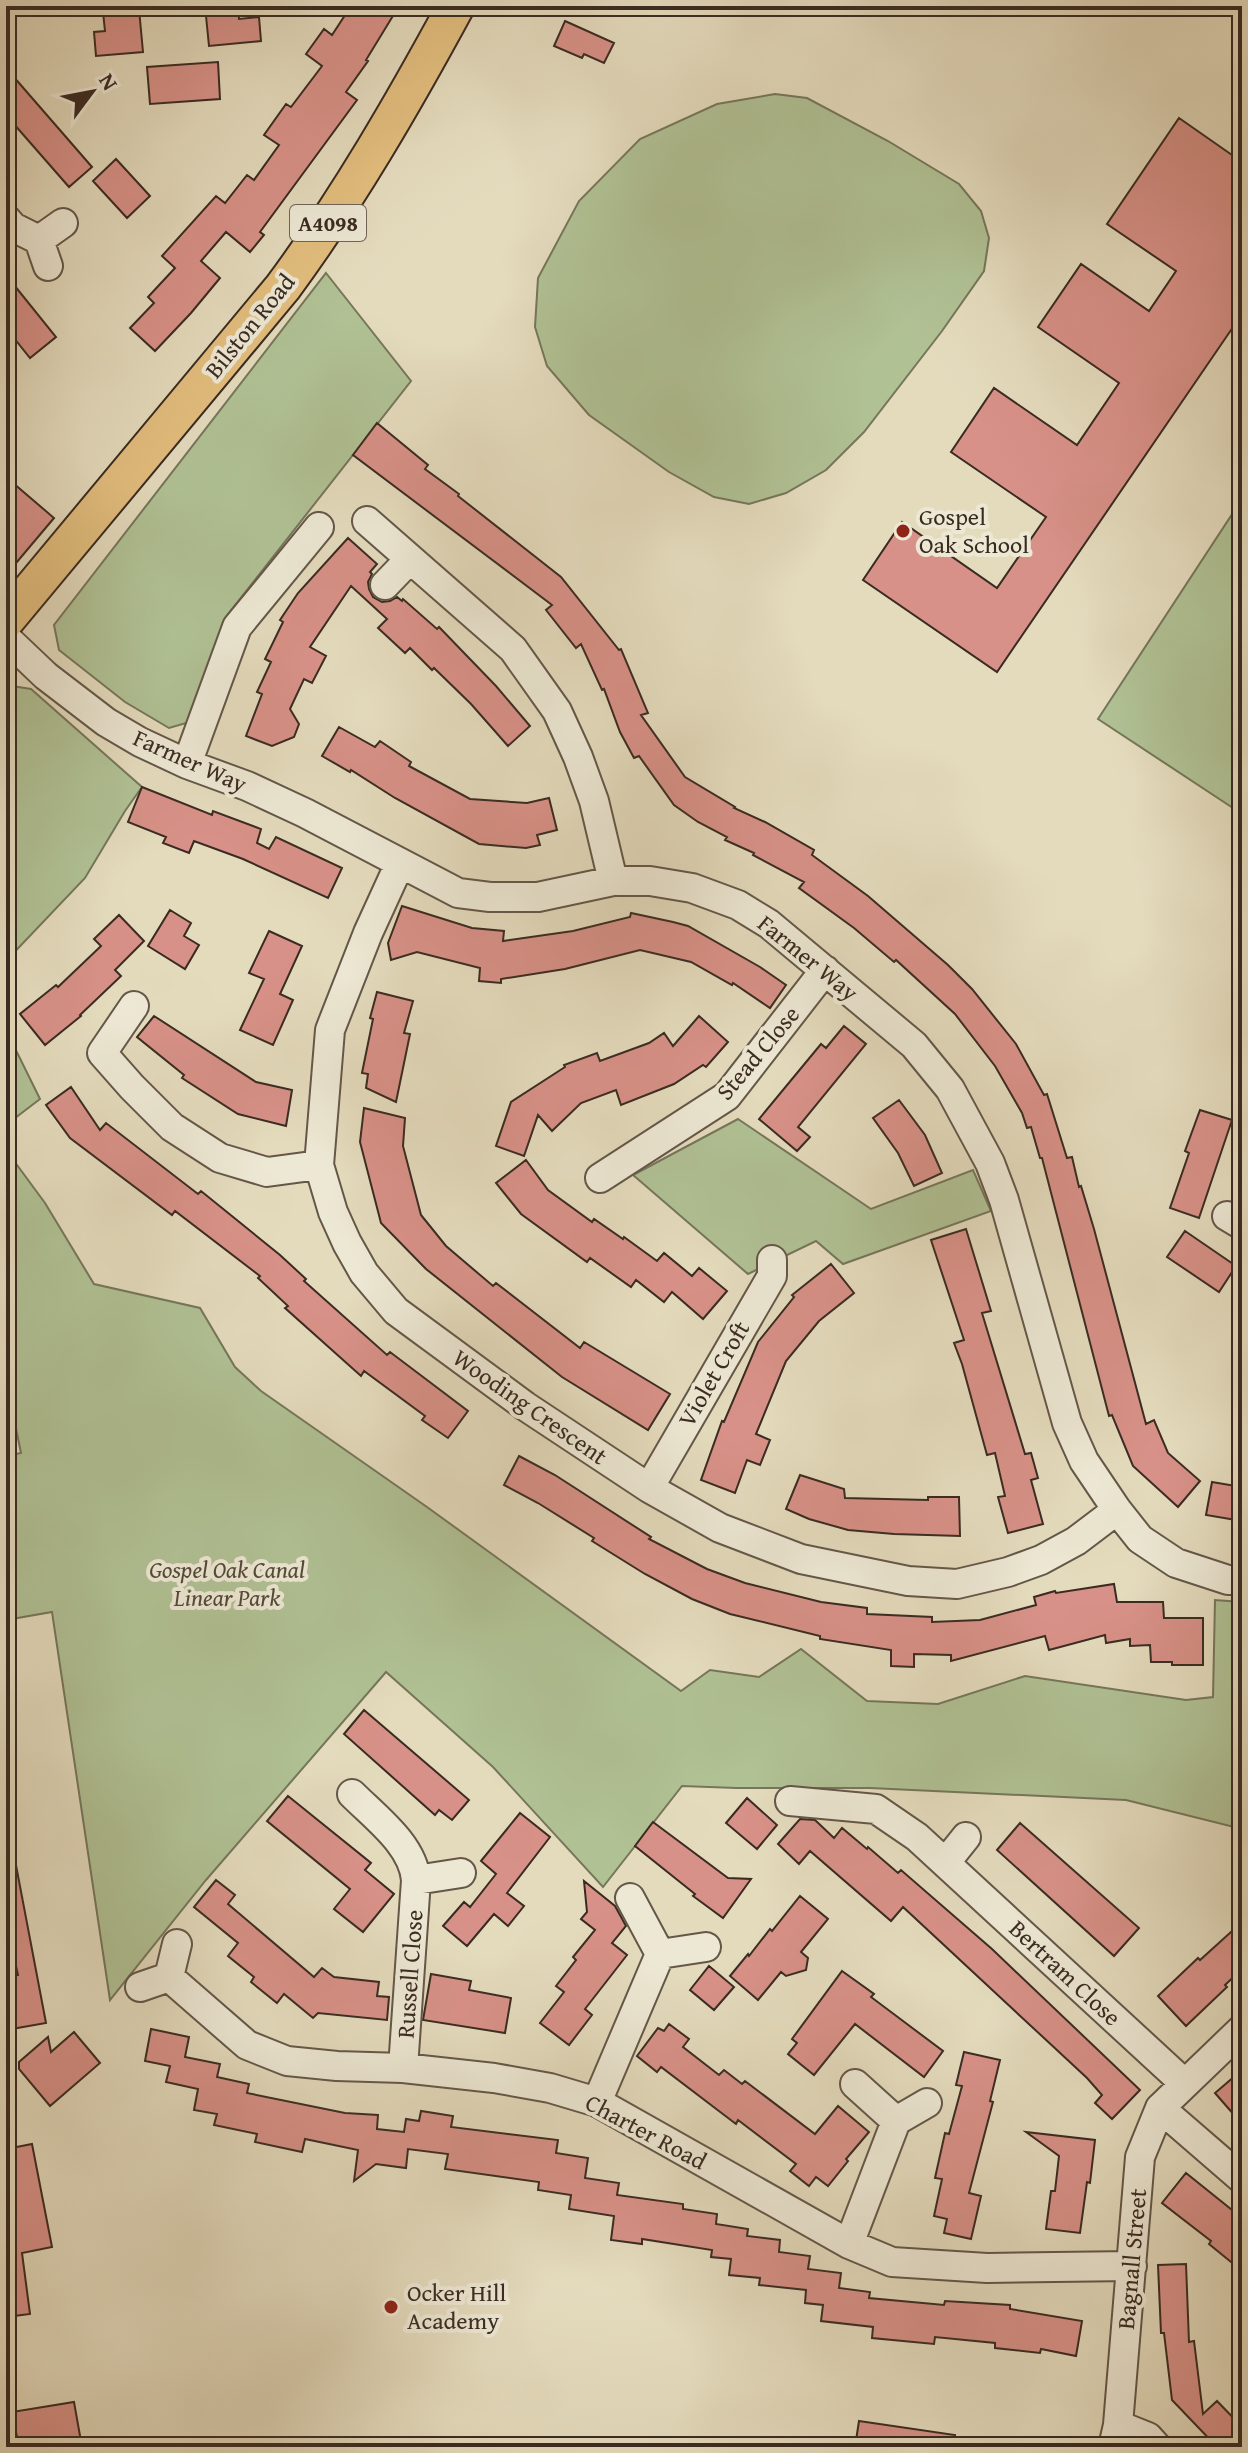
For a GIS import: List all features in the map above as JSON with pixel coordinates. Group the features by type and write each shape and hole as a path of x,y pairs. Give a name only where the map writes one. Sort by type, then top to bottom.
{"main road":[{"name":"Bilston Road","path":"6,620 184,409 322,234 456,6"}],"street":[{"path":"6,219 44,253 63,223"},
{"path":"367,521 513,649 557,711 594,801 613,881"},
{"path":"187,764 237,627 319,527"},
{"path":"385,585 410,559"},
{"name":"Farmer Way","path":"6,638 46,676 106,722 140,742 305,813 458,893 538,897 613,881 650,881 692,888 738,905 769,924 914,1045 950,1089 990,1163 1004,1200 1067,1423 1084,1461 1117,1510 1140,1539 1176,1563 1228,1580 1242,1580"},
{"name":"Wooding Crescent","path":"400,863 368,933 330,1030 319,1165 333,1212 347,1243 364,1273 396,1311 504,1391 649,1488 720,1528 801,1559 908,1581 957,1584 1008,1572 1041,1560 1076,1541 1117,1510"},
{"name":"Stead Close","path":"600,1178 727,1096 825,970"},
{"path":"134,1006 102,1053 172,1127 220,1158 267,1172 319,1165"},
{"name":"Violet Croft","path":"649,1488 772,1276 772,1260"},
{"name":"Russell Close","path":"352,1794 399,1842 415,1864 403,2068"},
{"name":"Bertram Close","path":"790,1801 876,1809 917,1837 1184,2083"},
{"path":"946,1862 966,1837"},
{"name":"Russell Close","path":"416,1880 461,1873"},
{"path":"630,1898 660,1954"},
{"path":"140,1987 169,1977 177,1944"},
{"path":"660,1954 706,1947"},
{"path":"597,2102 660,1954"},
{"name":"Charter Road","path":"169,1977 247,2045 287,2061 403,2068 494,2078 550,2088 597,2102 849,2244 892,2262 987,2268 1132,2266"},
{"name":"Bagnall Street","path":"1115,2436 1140,2157 1160,2108 1242,2029"},
{"path":"855,2084 896,2121"},
{"path":"849,2244 896,2121 927,2103"},
{"path":"1160,2108 1242,2179"},
{"path":"1115,2436 1148,2437 1157,2447"}],"green space":[{"path":"775,94 807,98 888,141 959,184 981,211 989,238 984,271 864,432 826,470 786,493 749,504 714,497 669,472 589,415 547,366 535,327 538,278 579,201 640,139 717,104"},
{"path":"326,273 411,381 225,618 197,720 169,728 125,702 59,650 54,625"},
{"path":"1242,499 1242,814 1098,719"},
{"path":"6,688 31,689 142,787 85,878 6,961"},
{"path":"6,1030 40,1099 6,1125"},
{"path":"738,1119 871,1209 973,1170 991,1211 843,1264 816,1241 748,1274 633,1175"},
{"name":"Gospel Oak Canal Linear Park","path":"6,1150 45,1203 94,1284 200,1308 235,1367 261,1391 681,1691 710,1670 759,1677 801,1649 867,1701 938,1704 1025,1676 1186,1700 1213,1697 1215,1600 1242,1602 1242,1829 1126,1800 870,1788 682,1786 603,1887 493,1767 386,1672 206,1880 110,2000 52,1612 6,1620 6,1456 21,1453 6,1380"}],"building":[{"path":"205,6 238,6 239,19 259,17 261,41 209,46"},
{"path":"351,6 399,6 368,61 346,92 357,100 260,232 264,235 250,252 226,232 201,261 220,278 155,351 130,328 154,303 148,297 175,268 162,256 216,196 225,203 247,175 254,180 279,145 264,135 286,104 291,107 322,66 306,54 324,29 332,35"},
{"path":"139,9 143,52 96,56 94,32 105,31 103,12"},
{"path":"565,21 614,43 604,63 554,46"},
{"path":"218,62 220,99 150,104 147,67"},
{"path":"6,68 92,167 69,187 6,115"},
{"path":"1179,118 1242,162 1242,314 997,672 863,580 902,522 997,588 1046,517 951,452 994,388 1077,445 1119,383 1038,327 1081,264 1149,311 1176,271 1107,224"},
{"path":"116,159 150,196 127,218 93,181"},
{"path":"6,275 56,337 30,358 6,328"},
{"path":"377,423 428,465 425,469 561,577 621,649 648,713 641,715 685,777 734,808 814,850 812,855 868,896 948,965 972,989 1016,1044 1044,1095 1047,1094 1067,1158 1072,1157 1146,1424 1154,1420 1168,1453 1200,1481 1178,1507 1133,1466 1112,1415 1109,1416 1042,1158 1031,1127 1027,1128 1022,1113 995,1066 955,1014 896,960 894,962 799,888 804,882 725,840 727,837 674,805 639,756 634,758 581,644 576,648 546,610 552,605 353,455"},
{"path":"6,477 54,518 6,575"},
{"path":"348,538 377,564 370,572 368,582 373,597 382,602 397,597 403,599 437,629 439,627 530,726 508,746 434,668 432,670 410,648 405,653 378,628 387,619 351,586 310,647 326,656 312,683 304,679 290,709 299,724 294,737 272,746 246,736 262,694 257,692 271,662 265,659 283,622 280,620 298,593"},
{"path":"339,727 375,747 380,741 411,762 409,766 470,799 527,803 549,798 557,830 537,835 540,845 526,848 479,844 322,756"},
{"path":"142,787 212,815 213,811 261,829 257,843 269,849 276,837 342,868 328,898 243,859 194,841 189,853 163,843 166,837 128,822"},
{"path":"402,906 472,928 504,931 503,941 573,931 630,917 631,913 688,926 786,985 770,1008 733,983 691,962 640,950 565,969 501,979 501,983 479,981 480,968 417,952 391,960 388,943"},
{"path":"170,910 191,923 184,936 199,945 185,969 148,946"},
{"path":"119,915 144,941 115,970 121,976 81,1016 45,1045 20,1014 56,985 58,987 101,946 94,939"},
{"path":"269,931 302,946 280,994 293,1000 273,1045 240,1030 264,979 249,973"},
{"path":"377,992 413,1001 404,1033 410,1034 396,1102 366,1088 368,1074 362,1073"},
{"path":"154,1016 256,1082 292,1090 286,1126 238,1114 182,1078 184,1075 137,1037"},
{"path":"699,1016 728,1042 706,1067 703,1065 674,1084 621,1105 616,1090 581,1103 552,1131 538,1115 524,1156 496,1146 511,1102 564,1065 597,1053 600,1061 649,1043 664,1033 673,1046"},
{"path":"844,1026 866,1044 798,1127 810,1137 797,1151 759,1119 821,1044 826,1048"},
{"path":"71,1087 100,1130 106,1123 198,1194 201,1191 280,1255 306,1279 304,1281 387,1355 390,1352 468,1411 448,1438 422,1420 425,1416 364,1371 361,1376 285,1308 288,1306 258,1278 260,1276 175,1211 172,1215 70,1138 46,1105"},
{"path":"899,1100 925,1135 942,1173 914,1186 898,1153 873,1118"},
{"path":"364,1108 405,1118 403,1146 421,1215 446,1246 493,1286 496,1283 580,1348 584,1342 670,1394 648,1430 562,1377 426,1269 381,1223 360,1142"},
{"path":"1200,1110 1232,1120 1199,1218 1170,1208"},
{"path":"526,1160 548,1190 592,1222 594,1219 624,1237 657,1261 664,1253 692,1276 699,1268 727,1291 703,1319 672,1292 664,1302 636,1280 631,1287 590,1258 587,1262 521,1214 496,1183"},
{"path":"966,1229 991,1311 982,1313 1025,1454 1031,1453 1038,1478 1031,1480 1043,1524 1008,1533 998,1497 1005,1496 995,1453 987,1455 954,1343 964,1340 931,1240"},
{"path":"1185,1231 1236,1266 1219,1292 1167,1257"},
{"path":"831,1264 854,1293 819,1321 786,1361 756,1434 770,1440 760,1465 747,1460 735,1493 701,1480 722,1421 758,1342 794,1297 792,1295"},
{"path":"519,1456 555,1475 651,1537 649,1539 707,1569 745,1583 821,1602 867,1608 867,1614 932,1617 932,1622 980,1620 1036,1605 1034,1597 1055,1591 1114,1584 1117,1602 1163,1602 1164,1618 1203,1618 1203,1665 1151,1662 1150,1645 1130,1646 1130,1639 1106,1643 1105,1635 1049,1650 1045,1636 951,1661 951,1655 914,1654 914,1667 891,1666 891,1650 820,1639 820,1636 730,1614 692,1599 645,1574 592,1541 594,1538 504,1485"},
{"path":"800,1475 844,1489 845,1498 928,1500 928,1497 959,1497 960,1536 848,1530 809,1519 786,1509"},
{"path":"1212,1482 1242,1487 1242,1521 1206,1515"},
{"path":"364,1710 469,1800 452,1820 439,1810 435,1815 344,1734"},
{"path":"288,1796 371,1863 365,1870 394,1894 363,1932 334,1909 350,1889 267,1821"},
{"path":"747,1798 777,1825 757,1849 726,1823"},
{"path":"520,1813 550,1837 507,1893 524,1906 508,1926 494,1914 467,1946 443,1926 464,1902 470,1907 496,1874 481,1861"},
{"path":"800,1819 815,1820 834,1838 842,1828 898,1873 901,1870 992,1949 1140,2090 1112,2119 1095,2103 1102,2095 1087,2078 903,1907 891,1921 810,1851 799,1864 778,1844"},
{"path":"653,1822 728,1878 751,1879 723,1918 635,1846"},
{"path":"1020,1823 1139,1928 1114,1956 997,1850"},
{"path":"15,1860 46,2023 6,2030 6,1977 18,1975 6,1921 6,1861"},
{"path":"216,1880 235,1895 228,1904 314,1977 322,1968 334,1977 379,1982 377,1996 389,1997 387,2020 318,2013 313,2018 284,1994 277,2003 251,1982 254,1977 228,1956 238,1943 194,1907"},
{"path":"584,1881 615,1906 626,1926 612,1943 627,1955 585,2009 592,2015 569,2045 540,2023 564,1992 556,1986 576,1960 573,1957 595,1930 581,1919 587,1912"},
{"path":"800,1896 828,1919 801,1952 808,1958 806,1970 786,1976 781,1972 758,2000 730,1976"},
{"path":"1242,1922 1242,1969 1186,2026 1158,1996"},
{"path":"709,1966 734,1987 714,2010 690,1990"},
{"path":"842,1971 943,2051 924,2077 855,2024 814,2075 788,2054 797,2043 792,2039"},
{"path":"431,1974 471,1981 469,1990 511,1998 505,2033 423,2020"},
{"path":"669,2024 689,2039 683,2047 719,2075 724,2070 742,2084 745,2081 815,2134 838,2106 869,2132 828,2186 816,2177 809,2186 790,2171 796,2164 738,2120 736,2124 661,2067 657,2072 637,2056 658,2028 664,2031"},
{"path":"151,2029 189,2037 185,2057 220,2064 217,2077 249,2084 247,2093 345,2113 378,2115 377,2129 404,2132 406,2119 419,2121 421,2111 453,2116 451,2127 558,2140 556,2153 588,2158 585,2178 619,2183 617,2195 683,2204 683,2209 717,2214 716,2224 748,2229 747,2236 780,2240 779,2252 810,2256 808,2269 841,2273 839,2288 870,2292 869,2298 944,2305 945,2301 1010,2305 1010,2309 1082,2321 1076,2356 1041,2349 1040,2353 995,2348 995,2343 935,2337 934,2344 872,2338 873,2327 821,2321 823,2305 805,2303 806,2290 759,2285 760,2278 729,2275 731,2259 711,2257 712,2250 642,2239 642,2244 611,2240 614,2216 569,2209 571,2195 538,2190 539,2182 445,2169 448,2154 408,2149 406,2168 376,2164 354,2181 358,2150 305,2139 302,2152 255,2142 257,2134 214,2125 217,2114 194,2110 198,2089 166,2082 170,2066 145,2061"},
{"path":"74,2032 100,2063 50,2106 19,2069 19,2062 48,2037 51,2052"},
{"path":"964,2052 1000,2060 990,2101 993,2102 969,2193 981,2196 971,2239 944,2233 947,2219 934,2216 942,2179 935,2178 945,2133 949,2134 962,2086 956,2085"},
{"path":"1242,2070 1242,2124 1215,2093"},
{"path":"1026,2132 1095,2140 1080,2233 1046,2229 1059,2156"},
{"path":"32,2144 52,2247 22,2253 30,2314 6,2317 6,2149"},
{"path":"1186,2173 1242,2218 1242,2271 1209,2244 1211,2241 1162,2203"},
{"path":"1186,2264 1189,2342 1194,2341 1203,2414 1217,2401 1242,2427 1242,2447 1217,2447 1172,2400 1164,2333 1161,2333 1158,2265"},
{"path":"74,2402 82,2447 19,2447 12,2412"},
{"path":"859,2421 955,2435 954,2447 855,2447"}],"place":[{"name":"Gospel Oak School","path":"903,531"},
{"name":"Ocker Hill Academy","path":"391,2307"}]}
